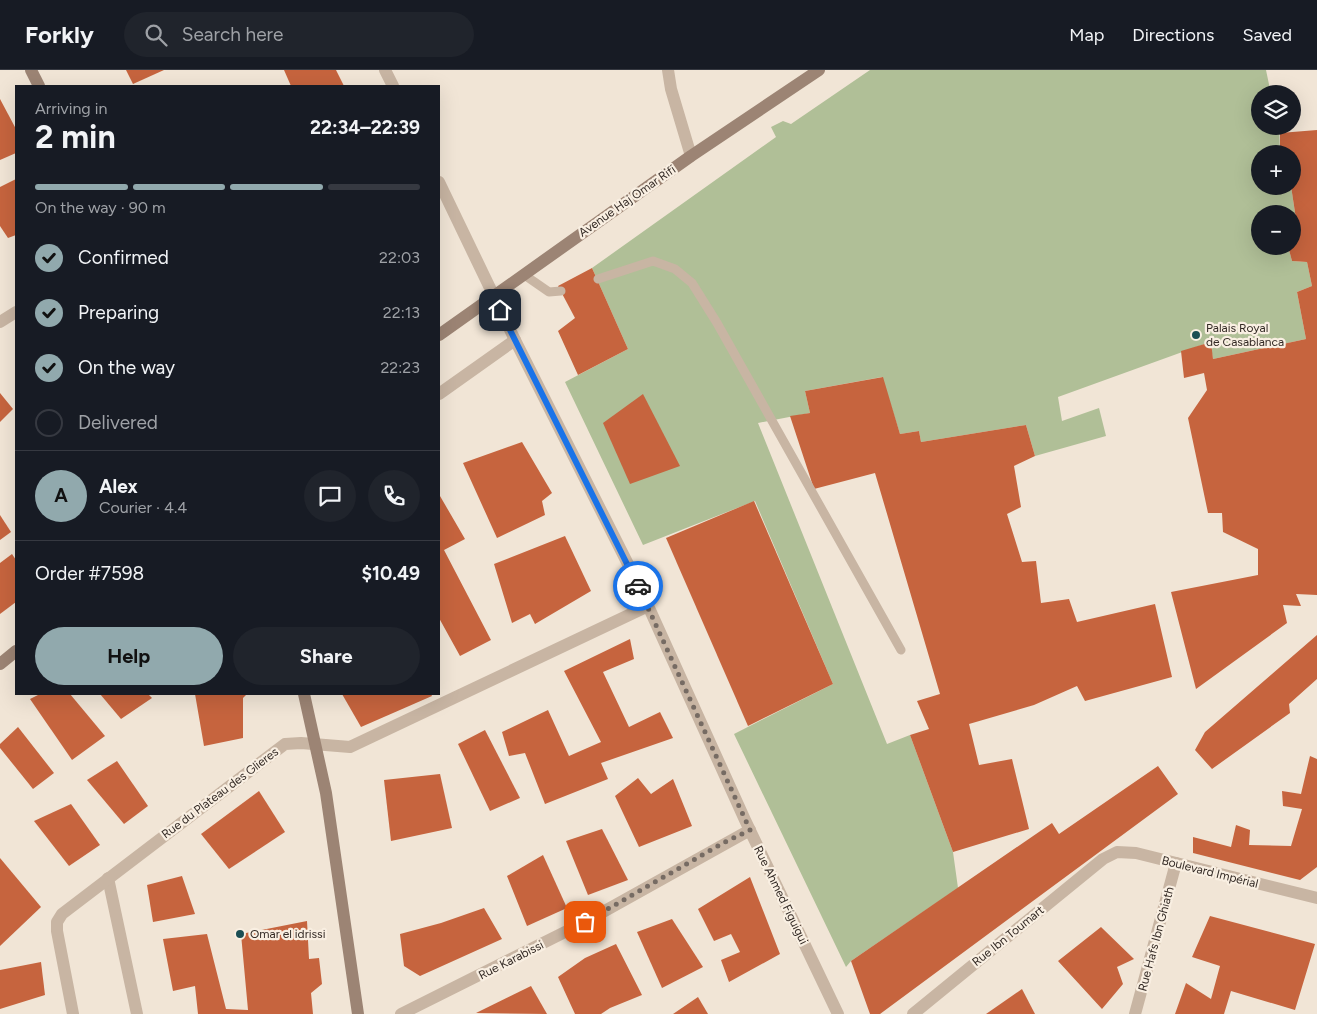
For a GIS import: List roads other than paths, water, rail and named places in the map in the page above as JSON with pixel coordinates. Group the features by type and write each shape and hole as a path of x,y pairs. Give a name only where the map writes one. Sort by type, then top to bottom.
{"street":[{"path":"31,70 38,85"},
{"path":"385,70 392,85"},
{"path":"668,70 671,89 691,156"},
{"name":"Avenue Haj Omar Rifi","path":"440,334 691,156 819,70"},
{"name":"Rue Ahmed Figuigui","path":"440,184 515,340 648,606 750,830 838,1014"},
{"path":"0,322 15,313"},
{"path":"440,393 515,340"},
{"name":"Rue du Plateau des Glieres","path":"73,1014 57,922 62,914 285,744 350,747 648,606"},
{"path":"0,664 15,652"},
{"path":"304,695 317,744 358,1014"},
{"name":"Rue Karabissi","path":"401,1014 585,922 725,842 750,830"},
{"name":"Boulevard Impérial","path":"1104,859 1117,852 1127,852 1317,898"},
{"name":"Rue Ibn Toumart","path":"914,1014 1104,859"},
{"name":"Rue Hafs Ibn Ghiath","path":"1135,1014 1176,864"},
{"path":"108,878 136,1014"}],"lane":[{"path":"598,279 653,261 674,269 692,283 717,322 900,650"},
{"path":"523,274 549,292 561,291"}],"place":[{"name":"Palais Royal de Casablanca","path":"1196,335"},
{"name":"Omar el idrissi","path":"240,934"}]}
